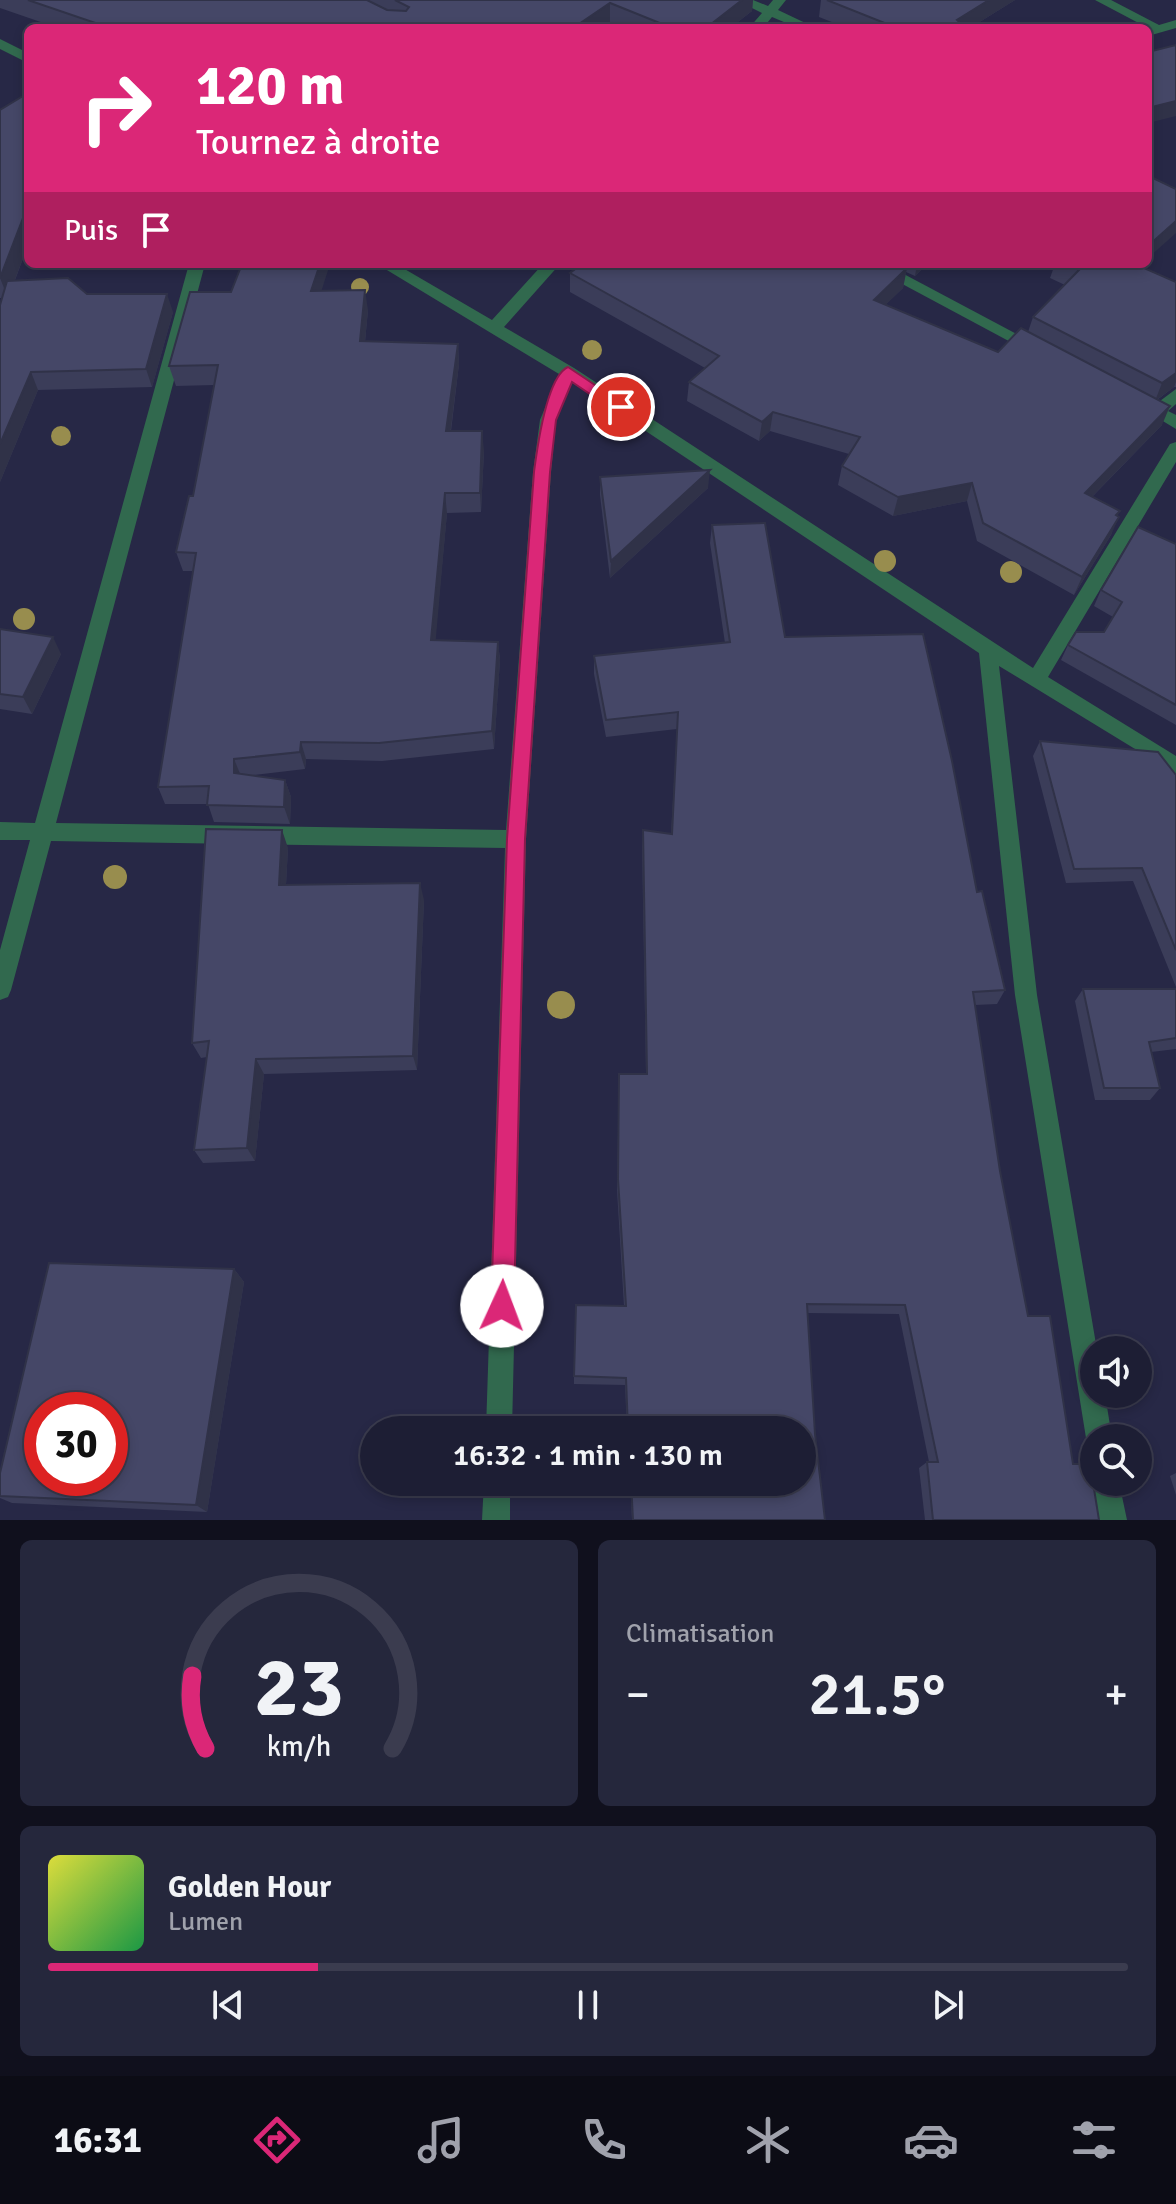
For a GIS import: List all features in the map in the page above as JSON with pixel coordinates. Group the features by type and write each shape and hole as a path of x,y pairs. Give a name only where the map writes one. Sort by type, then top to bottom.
{"street":[{"path":"742,0 799,24"},
{"path":"760,24 780,0"},
{"path":"1101,0 1143,24"},
{"path":"1153,30 1176,24"},
{"path":"0,43 24,57"},
{"path":"0,990 196,268"},
{"path":"392,268 568,372 988,649 1176,766"},
{"path":"495,327 548,268"},
{"path":"881,268 1049,355"},
{"path":"499,1416 516,839 542,472 548,420 568,372"},
{"path":"1157,412 1176,395"},
{"path":"1130,398 1176,423"},
{"path":"1037,678 1176,448"},
{"path":"988,649 1026,995 1097,1424"},
{"path":"0,831 516,839"},
{"path":"496,1520 497,1496"},
{"path":"1109,1496 1113,1520"}],"building":[{"path":"28,0 367,0 387,10 406,11 409,7 395,0 742,0 711,24 662,24 610,3 579,24 98,24"},
{"path":"827,0 989,0 957,20 962,24 887,24"},
{"path":"1176,45 1176,101 1152,107 1152,51"},
{"path":"24,95 24,215 0,278 0,110"},
{"path":"1152,179 1176,189 1176,221 1152,242"},
{"path":"240,268 319,268 311,291 365,290 360,341 458,344 446,431 482,431 480,493 445,493 431,640 498,642 492,731 379,743 301,742 300,752 234,759 234,773 285,780 284,807 207,805 209,786 158,787 196,553 176,552 189,496 193,496 218,365 169,366 190,292 231,292"},
{"path":"577,268 907,268 874,300 998,352 1021,328 1170,406 1085,493 1120,511 1082,577 983,523 972,483 898,497 842,466 860,437 773,412 762,422 689,382 719,356 570,273"},
{"path":"1075,268 1144,268 1176,282 1176,373 1162,383 1033,317 1079,270"},
{"path":"68,278 87,294 167,294 146,369 31,372 0,444 0,305 7,281"},
{"path":"710,470 611,561 600,477"},
{"path":"765,523 785,637 923,634 977,892 982,891 1005,990 973,992 1000,1171 1028,1316 1050,1316 1073,1464 1080,1464 1080,1496 1095,1496 1099,1520 933,1520 927,1462 938,1462 905,1305 807,1304 814,1416 627,1416 626,1378 574,1376 576,1305 626,1306 618,1179 619,1074 647,1074 643,830 672,834 678,712 606,720 594,656 730,642 712,525"},
{"path":"1138,527 1176,544 1176,705 1068,645 1076,632 1104,632 1122,602 1101,590"},
{"path":"0,629 53,637 23,697 0,694"},
{"path":"1040,741 1158,752 1176,775 1176,950 1142,868 1074,869"},
{"path":"206,829 282,830 279,885 420,883 413,1056 256,1059 247,1148 194,1150 209,1041 192,1043"},
{"path":"1083,989 1176,989 1176,1038 1149,1042 1160,1088 1104,1088"},
{"path":"49,1263 234,1269 196,1505 0,1496 0,1473"},
{"path":"816,1443 825,1520 633,1520 632,1496 816,1496"}],"route":[{"path":"502,1306 516,839 548,420 568,372 621,407"}]}
